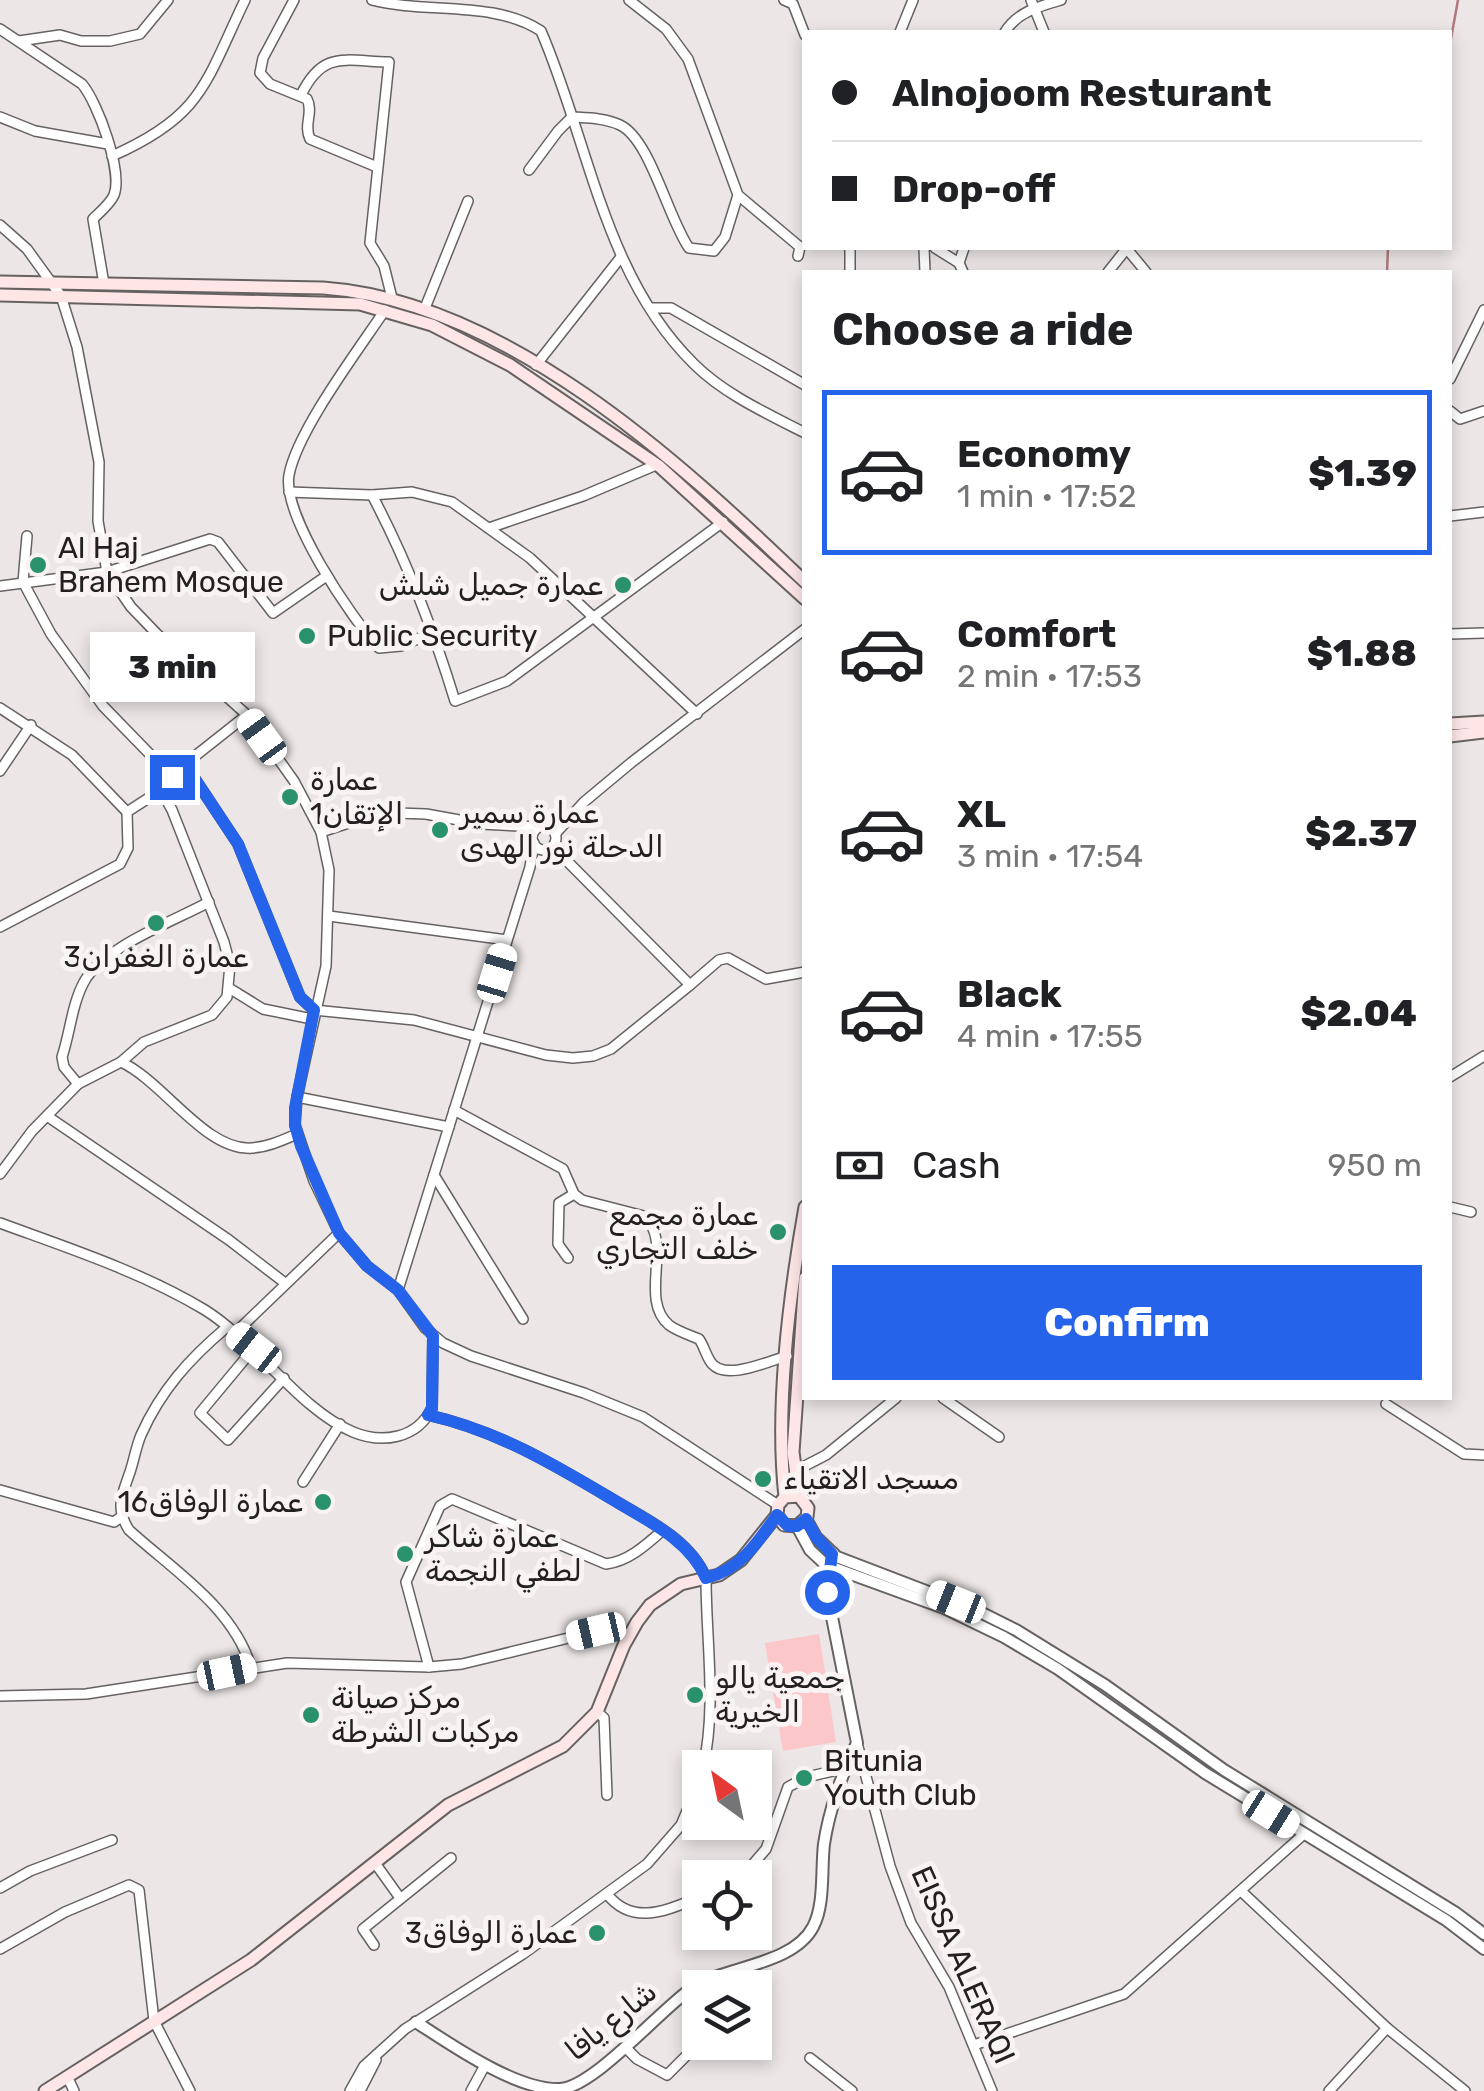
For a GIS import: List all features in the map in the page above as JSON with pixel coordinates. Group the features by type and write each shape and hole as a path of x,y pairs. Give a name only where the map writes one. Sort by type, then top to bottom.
{"main road":[{"path":"0,282 323,288 364,291 425,308 469,327 536,365 644,439 802,579"},
{"path":"0,294 360,304 432,325 496,357 656,465 802,596"},
{"path":"1452,724 1484,722"},
{"path":"1452,736 1484,732"},
{"path":"45,2091 251,1960 448,1805 563,1746 597,1712 630,1635 650,1605 681,1584 729,1569 759,1541 780,1506 787,1356 802,1223"},
{"path":"759,1541 797,1524 808,1508 799,1496 793,1452 802,1328"},
{"path":"780,1506 799,1496"},
{"path":"780,1506 797,1524"}],"street":[{"path":"19,41 60,35 81,41 110,41 140,34 168,0"},
{"path":"112,156 147,141 194,102 219,62 245,0"},
{"path":"294,0 263,58 260,73 270,84 301,94 310,102 310,139 377,168"},
{"path":"372,0 502,12 541,32 621,257 651,308 676,346 696,367 802,431"},
{"path":"629,0 666,29 688,59 738,195 800,247 798,256"},
{"path":"784,0 793,4 803,30"},
{"path":"901,30 913,0"},
{"path":"1006,30 1032,4 1061,0"},
{"path":"1032,4 1043,30"},
{"path":"0,29 82,84 91,95 117,171 115,194 93,218 104,284"},
{"path":"301,94 319,66 334,61 389,62 370,243 384,266 392,298"},
{"path":"0,117 35,131 108,144"},
{"path":"572,117 602,120 629,130 689,248 714,251 725,237 738,195"},
{"path":"530,170 572,117"},
{"path":"425,308 468,202"},
{"path":"0,225 27,249 61,296 77,347 100,462 98,521 108,572 156,634 246,715 294,781 321,832 330,870 326,966 297,1096 298,1134 339,1233 367,1266 398,1290 433,1336 471,1356 584,1392 643,1418 780,1506"},
{"path":"938,250 961,268"},
{"path":"1110,270 1125,250"},
{"path":"1129,250 1144,270"},
{"path":"536,365 621,257"},
{"path":"651,308 671,308 802,383"},
{"path":"384,310 319,410 293,461 289,492 325,576 379,648 401,646 434,632"},
{"path":"1452,375 1484,310"},
{"path":"1452,413 1460,419 1484,411"},
{"path":"489,528 656,465"},
{"path":"289,492 412,492 452,502 530,558 696,714"},
{"path":"372,495 434,632 456,701 507,681 722,522"},
{"path":"1452,516 1484,512"},
{"path":"27,536 24,582 51,634 103,706 172,777"},
{"path":"0,586 108,572 210,539 218,542 273,613 325,576"},
{"path":"398,1290 539,845 534,832 580,806 802,631"},
{"path":"1452,634 1484,633"},
{"path":"0,708 72,754 126,812 128,848 120,864 0,927"},
{"path":"126,812 160,790 185,764 246,715"},
{"path":"0,771 31,725"},
{"path":"185,764 238,844 300,997 313,1015"},
{"path":"0,1174 12,1154 78,1084 121,1062 144,1042 212,1015 222,1006 230,988 224,942 160,790"},
{"path":"539,845 554,845 556,835 580,806"},
{"path":"321,832 364,818 398,813 550,827 566,860"},
{"path":"509,826 566,860 690,985"},
{"path":"78,1084 64,1067 62,1057 84,982 115,952 209,902"},
{"path":"329,916 507,940"},
{"path":"230,988 263,1009 414,1020 546,1055 592,1056 612,1049 638,1031 719,960 728,958 766,979 802,973"},
{"path":"1452,1077 1484,1056"},
{"path":"121,1062 152,1081 228,1144 248,1149 298,1134"},
{"path":"297,1096 449,1128"},
{"path":"454,1110 563,1169 574,1194 582,1200 644,1216 650,1221 656,1238 656,1284 664,1318 671,1327 699,1339 717,1368 735,1370 787,1356"},
{"path":"47,1116 284,1283"},
{"path":"434,1174 523,1320"},
{"path":"568,1258 558,1244 560,1203 574,1194"},
{"path":"1452,1207 1471,1212"},
{"path":"0,1223 90,1256 204,1310 350,1431 384,1439 408,1432 428,1415 432,1408 433,1336"},
{"path":"250,1667 245,1649 222,1614 129,1530 119,1503 140,1438 156,1406 189,1358 231,1330 339,1233"},
{"path":"254,1348 200,1413 228,1440 284,1378"},
{"path":"796,1470 826,1454 894,1400"},
{"path":"944,1400 999,1437"},
{"path":"1386,1404 1464,1454 1484,1455"},
{"path":"428,1415 494,1436 548,1459 662,1530 692,1555 706,1578 708,1714 705,1750"},
{"path":"303,1482 340,1424"},
{"path":"0,1490 114,1522 121,1517"},
{"path":"430,1667 406,1582 440,1506 452,1499 606,1564 644,1547 662,1530"},
{"path":"797,1524 832,1554 852,1565 978,1611 1047,1648 1224,1770 1484,1934"},
{"path":"797,1524 818,1560 829,1567 958,1614 1004,1637 1206,1773 1446,1920 1484,1948"},
{"path":"832,1554 827,1592 857,1743"},
{"path":"0,1696 86,1694 287,1663 430,1667 462,1664 596,1631 630,1635"},
{"path":"597,1712 604,1718 606,1795"},
{"name":"شارع يافا","path":"416,2022 484,2067 564,2090 624,2047 665,2008 697,1985 765,1960 805,1940 817,1918 824,1840 857,1743"},
{"name":"EISSA ALERAQI","path":"857,1743 890,1866 911,1923 950,1986 992,2091"},
{"path":"757,1860 766,1849 788,1786 846,1768"},
{"path":"350,2091 357,2074 382,2048 608,1894 670,1842 682,1825"},
{"path":"974,2045 1124,1994 1304,1834"},
{"path":"0,1888 30,1871 112,1840"},
{"path":"374,1945 363,1928 452,1858"},
{"path":"375,1863 400,1898"},
{"path":"0,1948 65,1912 129,1885 139,1890 154,2021 190,2091"},
{"path":"1242,1891 1387,2028 1465,2091"},
{"path":"608,1894 624,1910 637,1913 662,1912 682,1904"},
{"path":"1329,2091 1387,2028"},
{"path":"624,2047 667,2075 682,2060"},
{"path":"360,2091 382,2048"},
{"path":"810,2058 852,2091"},
{"path":"471,2091 484,2067"},
{"path":"67,2076 74,2091"}],"shaded area":[{"path":"819,1634 836,1742 783,1751 765,1643"}],"waterway":[{"path":"1452,33 1458,0"},
{"path":"1387,270 1388,250"}],"place":[{"name":"Al Haj Brahem Mosque","path":"38,565"},
{"name":"عمارة جميل شلش","path":"623,585"},
{"name":"Public Security","path":"307,636"},
{"name":"عمارة الإتقان1","path":"290,797"},
{"name":"عمارة سمير الدحلة نور الهدى","path":"440,830"},
{"name":"عمارة الغفران3","path":"156,923"},
{"name":"عمارة مجمع خلف التجاري","path":"778,1232"},
{"name":"مسجد الاتقياء","path":"763,1479"},
{"name":"عمارة الوفاق16","path":"323,1502"},
{"name":"عمارة شاكر لطفي النجمة","path":"405,1554"},
{"name":"جمعية يالو الخيرية","path":"695,1695"},
{"name":"مركز صيانة مركبات الشرطة","path":"311,1715"},
{"name":"Bitunia Youth Club","path":"804,1778"},
{"name":"عمارة الوفاق3","path":"597,1933"}],"route":[{"path":"172,777 185,764 209,796 238,844 300,997 314,1010 295,1125 314,1181 339,1233 367,1266 398,1290 433,1336 432,1408 428,1415 494,1436 548,1459 675,1539 701,1566 706,1578 719,1575 741,1560 777,1515 788,1526 801,1525 806,1519 832,1554 827,1592"}]}
